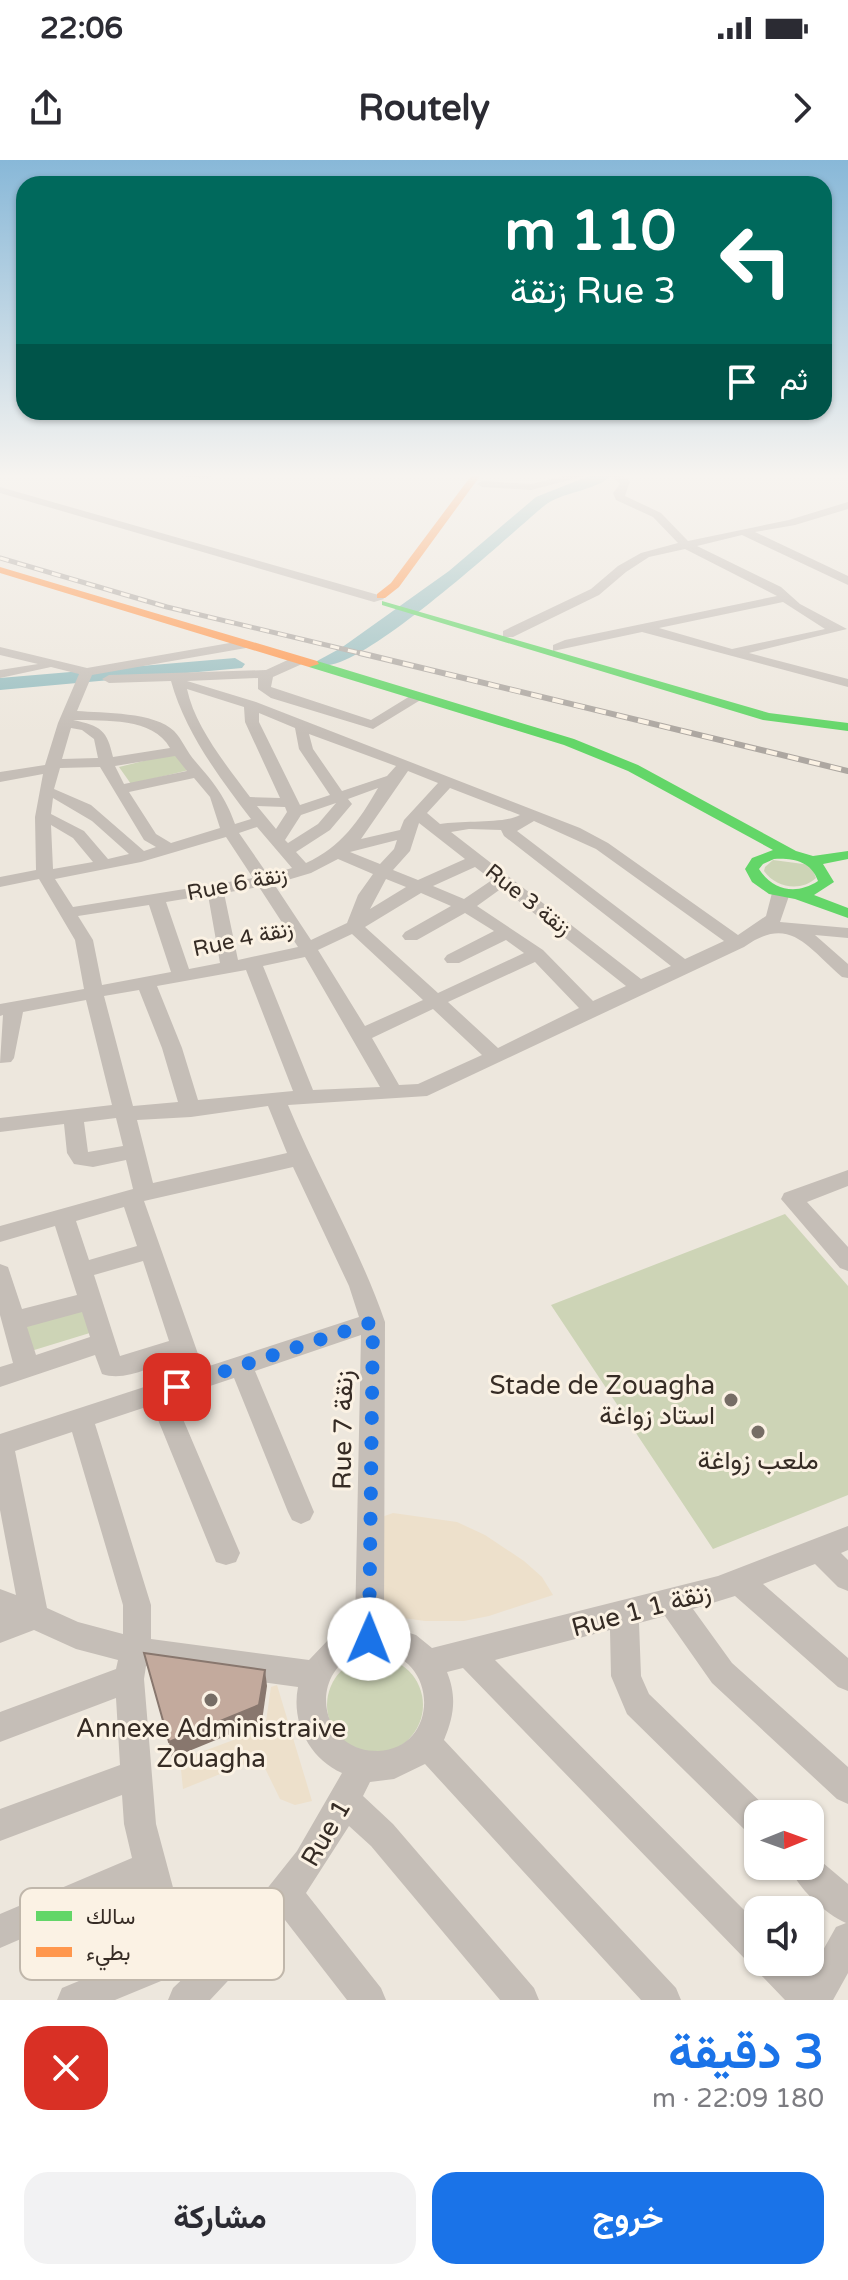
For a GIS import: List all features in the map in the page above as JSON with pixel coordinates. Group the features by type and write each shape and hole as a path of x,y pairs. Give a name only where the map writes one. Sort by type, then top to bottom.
{"main road":[{"path":"414,562 395,585 393,601 768,717 848,727"},
{"path":"0,570 241,645 534,730 610,758 792,855 821,873 848,896"},
{"path":"426,613 768,710 848,719"},
{"path":"754,833 759,859"},
{"path":"792,855 771,855 759,859 752,869 754,878 765,887 848,913"},
{"path":"788,894 812,892 821,873 848,855"},
{"path":"821,873 848,867"}],"street":[{"path":"258,562 393,601"},
{"path":"508,634 595,592 634,562"},
{"path":"721,562 777,590 842,629"},
{"path":"808,562 848,581"},
{"path":"558,648 565,644 786,598"},
{"path":"643,627 848,683"},
{"path":"732,653 842,629"},
{"path":"86,676 241,645"},
{"path":"0,651 86,676 178,679 268,674 297,661"},
{"path":"0,674 53,666"},
{"path":"813,674 848,667"},
{"path":"268,674 263,682 265,689 276,695 373,725"},
{"path":"86,676 66,719 46,791 43,817 45,874 84,940 94,993 135,1151 139,1195 152,1250 195,1381"},
{"path":"178,679 535,814 602,846 738,943"},
{"path":"178,679 185,707 258,822 303,870"},
{"path":"345,744 420,696"},
{"path":"251,705 252,722 293,808 282,846"},
{"path":"66,719 149,724 170,735 178,751 217,796 229,830 309,949 393,1092"},
{"path":"66,719 96,731 101,737 104,762 150,837 168,848"},
{"path":"282,846 324,827 344,804 306,749 302,727"},
{"path":"0,777 52,766 132,761 178,751"},
{"name":"Rue 6 زنقة","path":"68,913 264,881 303,870 343,850 370,818 388,780 406,765"},
{"path":"121,789 197,773"},
{"path":"245,801 293,808 340,797 388,780"},
{"path":"448,781 418,814 407,833 402,851 367,895 354,926 495,1056"},
{"path":"46,791 65,795 119,834 141,857"},
{"name":"Rue 3 زنقة","path":"418,814 639,987"},
{"path":"437,829 469,824 510,826 535,814"},
{"path":"43,817 63,823 80,834 103,865"},
{"path":"0,882 141,857 258,822"},
{"path":"510,826 510,833 684,967"},
{"path":"343,850 407,833"},
{"path":"343,850 419,888 465,906 507,932 537,954 591,1010"},
{"name":"Rue 4 زنقة","path":"7,1009 295,955 354,926 436,877 477,860"},
{"path":"411,936 465,906 503,880"},
{"path":"215,889 230,967"},
{"path":"0,1125 125,1112 191,1110 275,1099 420,1091 738,943 768,926 788,894"},
{"path":"156,899 181,977"},
{"path":"768,926 844,937"},
{"path":"798,930 848,973"},
{"path":"453,959 507,932"},
{"path":"362,1035 537,954"},
{"path":"253,964 306,1098"},
{"path":"146,983 172,1048 191,1110"},
{"path":"4,1058 7,1009"},
{"name":"Rue 7 زنقة","path":"275,1099 299,1158 355,1272 373,1322 369,1639"},
{"path":"73,1117 78,1153 82,1159 135,1151"},
{"path":"0,1234 139,1195 299,1158"},
{"path":"848,1178 792,1199 848,1262"},
{"path":"64,1218 107,1361 114,1368 182,1346"},
{"path":"79,1271 152,1250"},
{"path":"2,1286 27,1368"},
{"path":"14,1321 88,1301"},
{"path":"34,1617 0,1445 373,1322"},
{"path":"0,1377 101,1343"},
{"path":"241,1366 301,1512"},
{"path":"159,1393 226,1553"},
{"path":"81,1419 137,1605 132,1665 135,1775 140,1824 155,1888"},
{"name":"Rue 1 زنقة 1","path":"428,1663 672,1603 740,1582 848,1538"},
{"path":"820,1551 848,1578"},
{"path":"740,1582 848,1677"},
{"path":"0,1602 76,1635 132,1665 317,1675"},
{"path":"672,1603 722,1673 848,1788"},
{"path":"624,1615 626,1676 638,1704 744,1808"},
{"path":"0,1629 34,1617"},
{"path":"369,1639 387,1639 403,1643 428,1663 438,1684 440,1700 436,1724 414,1753 394,1763 361,1765 337,1755 317,1732 310,1704 317,1675 339,1650 369,1639"},
{"path":"469,1654 744,1934"},
{"path":"0,1727 132,1665"},
{"path":"425,1742 664,2000"},
{"name":"Rue 1","path":"284,1898 314,1859 346,1802 361,1765"},
{"path":"0,1825 135,1775"},
{"path":"346,1802 382,1835 522,2000"},
{"path":"100,1888 149,1867"},
{"path":"820,1880 848,1907"},
{"path":"287,1895 369,2000"},
{"path":"0,1931 20,1922"},
{"path":"787,1976 812,2000 846,1947"},
{"path":"74,2000 121,1980"},
{"name":"Rue 1","path":"193,1997 209,1980"}],"green space":[{"path":"176,753 189,770 131,784 119,767"},
{"path":"773,860 811,865 816,878 803,885 782,884 764,871"},
{"name":"Stade de Zouagha استاد زواغة","path":"785,1214 848,1286 848,1495 713,1549 551,1305"},
{"path":"83,1295 93,1332 31,1351 21,1313"},
{"path":"375,1657 393,1661 409,1671 419,1687 423,1705 419,1723 409,1739 393,1749 375,1753 357,1749 341,1739 331,1723 327,1705 331,1687 341,1671 357,1661"}],"shaded area":[{"path":"393,1513 457,1522 485,1535 524,1561 542,1577 553,1595 464,1621 425,1621 389,1616 378,1606 379,1518"},
{"path":"277,1685 312,1801 295,1805 280,1799 260,1758 183,1789 180,1760 265,1728 271,1687"}],"building":[{"name":"Annexe Administraive Zouagha","path":"144,1653 265,1670 259,1705 169,1742"}],"waterway":[{"path":"327,661 348,652 470,562"},
{"path":"0,684 235,664"}],"railway":[{"path":"13,562 167,607 368,655"},
{"path":"360,653 848,771"}],"traffic: fast":[{"path":"386,603 768,717 848,727"},
{"path":"313,664 569,742 633,768 792,855"},
{"path":"788,854 805,858 818,867 826,882 796,894 775,891 758,879 752,869 757,861 771,855 788,854"},
{"path":"813,861 848,855"},
{"path":"796,894 848,913"}],"traffic: slow":[{"path":"381,596 395,585 412,562"},
{"path":"0,570 313,664"}],"place":[{"name":"Stade de Zouagha استاد زواغة","path":"731,1400"},
{"name":"ملعب زواغة","path":"758,1432"},
{"name":"Annexe Administraive Zouagha","path":"211,1700"}],"route":[{"path":"177,1387 373,1322 369,1639"}]}
